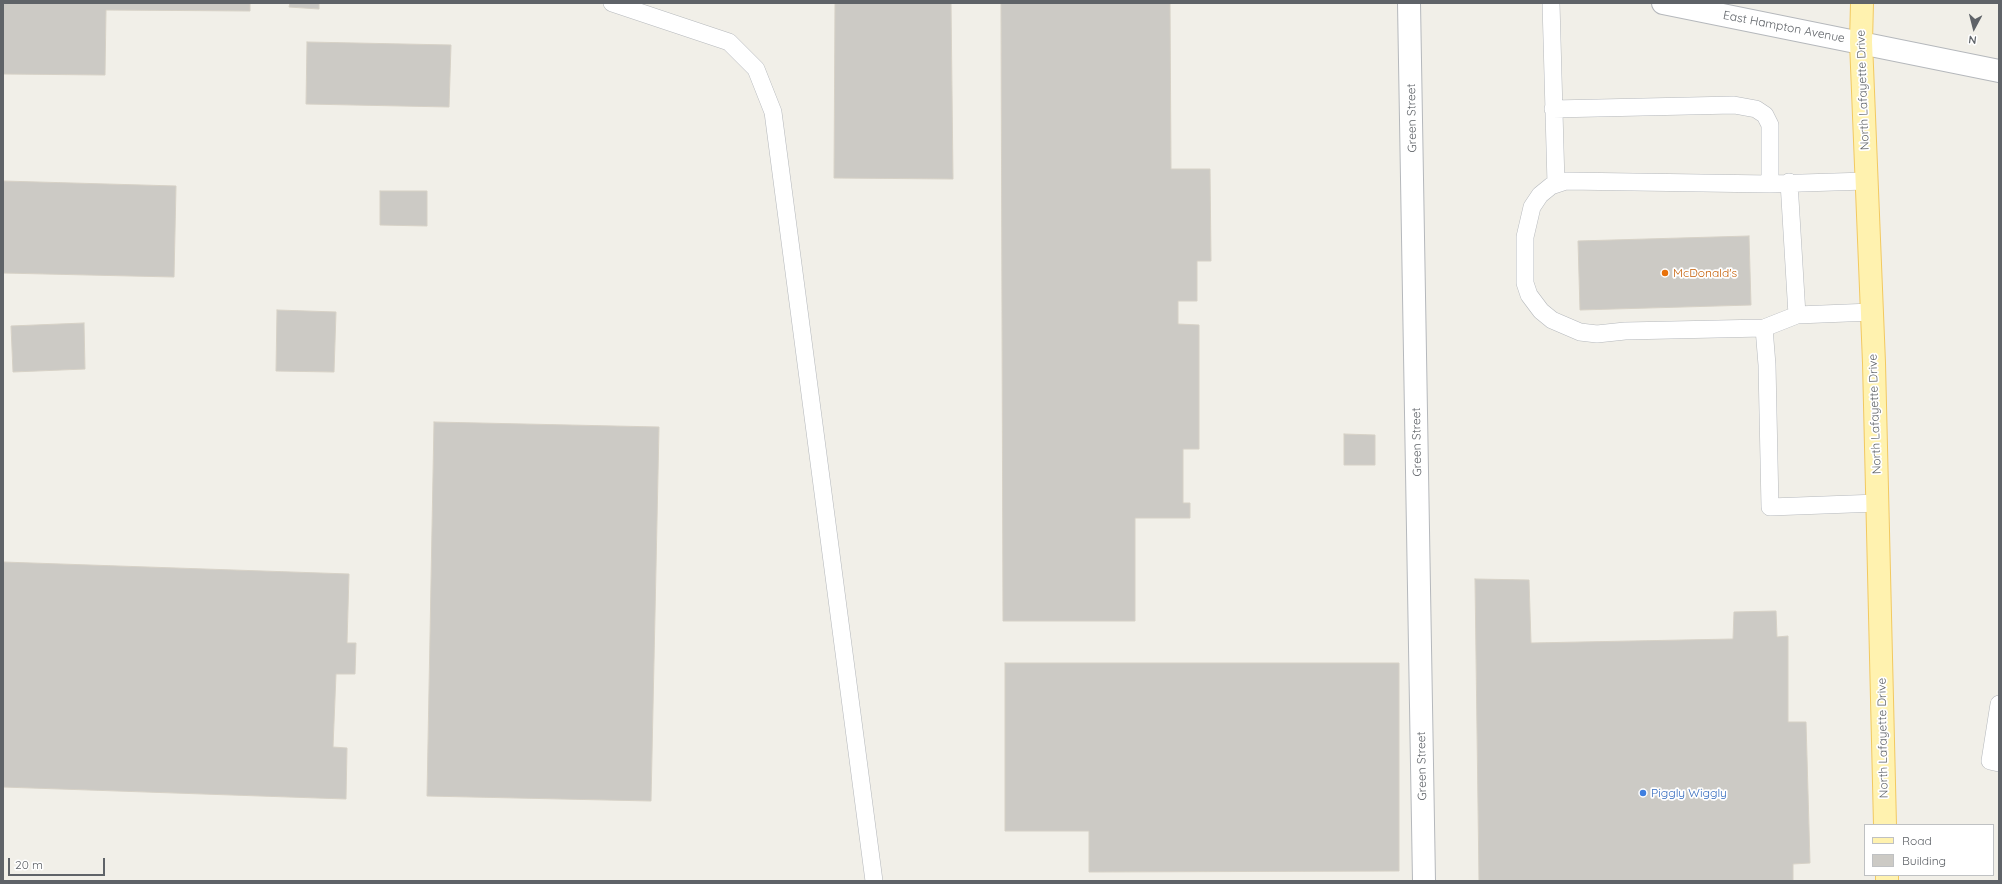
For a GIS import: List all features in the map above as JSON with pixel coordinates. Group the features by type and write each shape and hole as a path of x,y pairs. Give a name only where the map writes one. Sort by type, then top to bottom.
{"main road":[{"name":"North Lafayette Drive","path":"1862,3 1860,42 1872,312 1885,824"}],"street":[{"name":"Green Street","path":"1409,3 1424,881"},
{"name":"East Hampton Avenue","path":"1663,3 1999,71"}],"lane":[{"path":"612,3 730,42 756,69 773,112 874,881"},
{"path":"1551,3 1556,184"},
{"path":"1553,110 1734,105 1756,109 1765,115 1770,125 1770,184"},
{"path":"1866,181 1789,182 1770,184 1566,181 1551,186 1540,195 1532,207 1524,237 1525,283 1530,295 1541,311 1552,320 1580,332 1597,334 1625,331 1764,328 1797,315 1872,312"},
{"path":"1789,182 1797,315"},
{"path":"1764,328 1770,507 1878,503"},
{"path":"1999,704 1990,761 1999,763"}],"building":[{"path":"3,3 250,3 250,11 106,10 105,75 3,74"},
{"path":"290,3 319,3 319,9 289,7"},
{"path":"835,3 951,3 953,179 834,178"},
{"path":"1001,3 1170,3 1171,169 1210,169 1211,261 1197,261 1197,301 1178,301 1178,324 1199,325 1199,449 1183,449 1183,503 1190,503 1190,518 1135,518 1135,621 1003,621"},
{"path":"307,42 451,45 449,107 306,104"},
{"path":"3,181 176,186 174,277 3,273"},
{"path":"380,191 427,191 427,226 380,225"},
{"name":"McDonald's","path":"1749,236 1751,305 1580,310 1578,241"},
{"path":"277,310 336,312 334,372 276,371"},
{"path":"84,323 85,369 13,372 11,326"},
{"path":"434,422 659,427 651,801 427,796"},
{"path":"1344,434 1375,435 1375,465 1344,465"},
{"path":"3,562 349,574 347,643 356,643 355,674 336,674 333,747 347,748 346,799 3,787"},
{"name":"Piggly Wiggly","path":"1475,579 1529,580 1531,643 1733,639 1734,612 1776,611 1777,637 1788,636 1788,722 1806,722 1810,863 1793,864 1793,881 1479,881"},
{"path":"1005,663 1399,663 1399,871 1089,872 1089,831 1005,831"}],"place":[{"name":"McDonald's","path":"1665,273"},
{"name":"Piggly Wiggly","path":"1643,793"}]}
